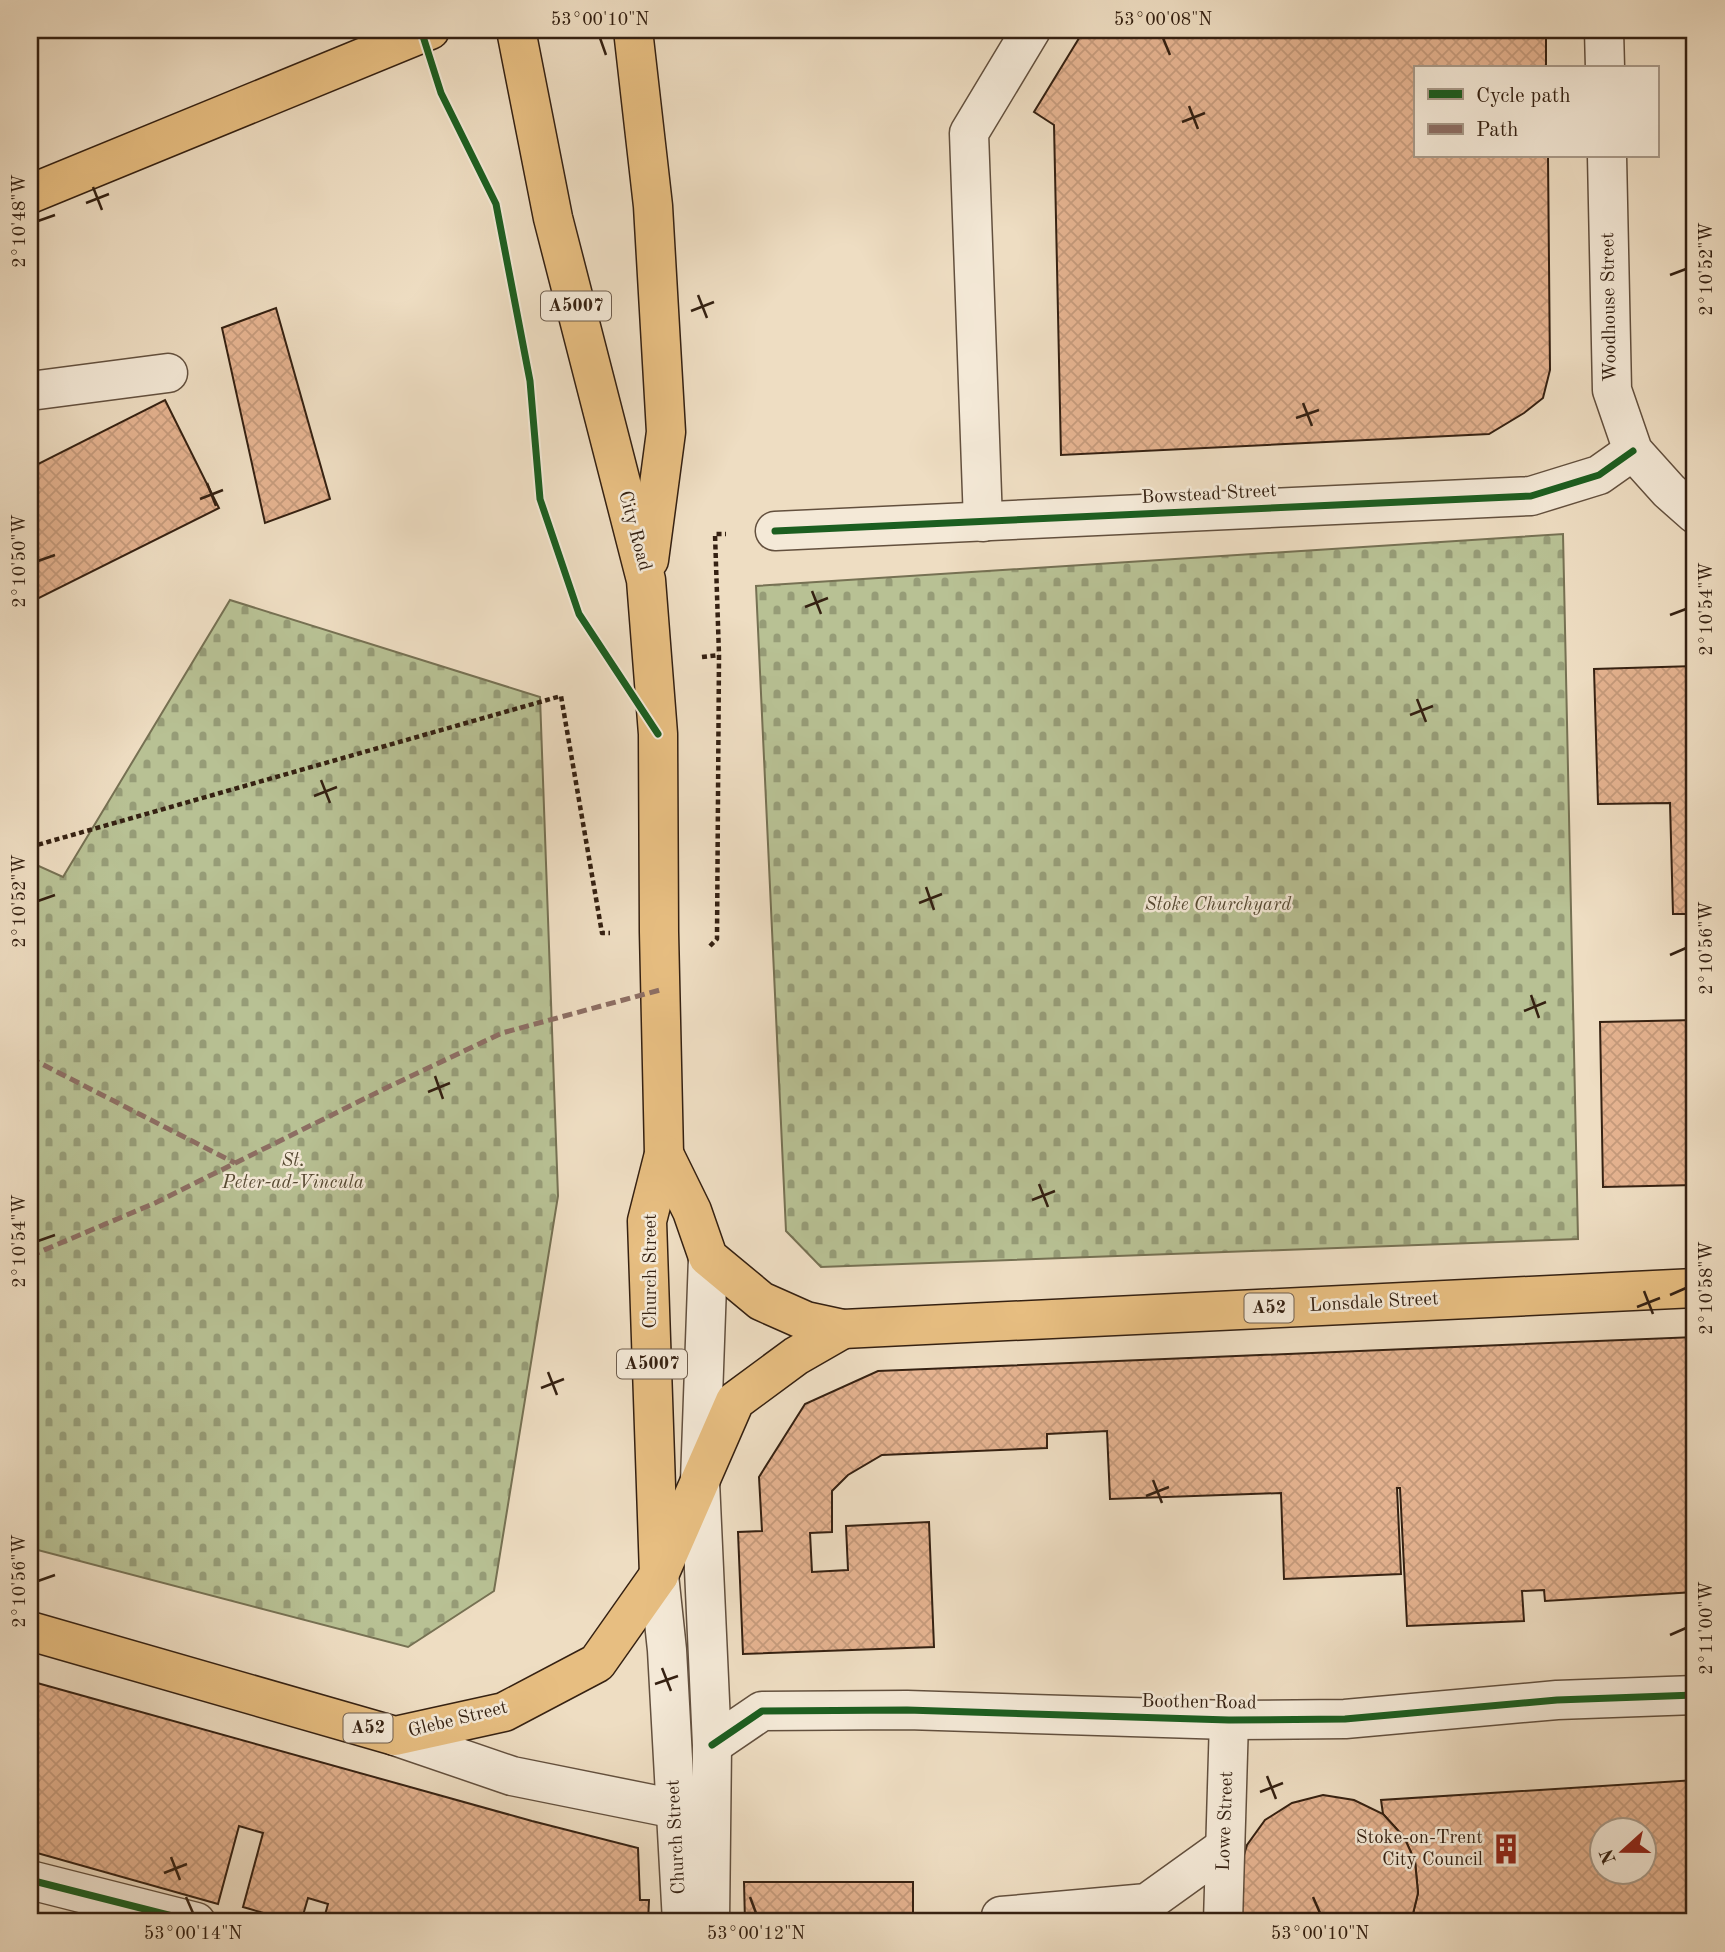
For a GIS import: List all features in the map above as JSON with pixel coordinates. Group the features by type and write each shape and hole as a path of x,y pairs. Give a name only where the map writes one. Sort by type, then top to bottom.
{"main road":[{"path":"30,194 430,30"},
{"name":"City Road","path":"516,30 553,218 646,580"},
{"name":"City Road","path":"633,30 653,206 666,432 646,580"},
{"name":"Church Street","path":"646,580 659,733 659,932 664,1154 647,1221 659,1575"},
{"path":"664,1154 692,1211 708,1256"},
{"name":"Lonsdale Street","path":"708,1256 761,1301 806,1321 843,1329 1695,1288"},
{"name":"Lonsdale Street","path":"700,1481 735,1401 796,1356 843,1329"},
{"name":"Glebe Street","path":"30,1631 395,1736 505,1712 597,1663 659,1575 700,1481"}],"street":[{"path":"983,522 968,133 1031,30"},
{"path":"1604,30 1605,66"},
{"name":"Woodhouse Street","path":"1607,158 1612,390 1633,451 1669,491 1695,514"},
{"path":"30,391 168,373"},
{"name":"Bowstead Street","path":"775,531 1531,496 1599,475 1633,451"},
{"name":"Church Street","path":"682,1922 694,1810 712,1745 700,1481 708,1256"},
{"name":"Church Street","path":"659,1575 667,1650 710,1922"},
{"name":"Boothen Road","path":"712,1745 762,1711 907,1710 1229,1720 1345,1719 1557,1700 1695,1695"},
{"name":"Lowe Street","path":"1223,1922 1229,1720"},
{"path":"395,1736 512,1776 694,1810"},
{"path":"1001,1916 1147,1903 1225,1847"},
{"path":"30,1880 196,1922"}],"path":[{"path":"660,990 717,939 719,655 715,534 775,531"},
{"path":"697,657 719,655"},
{"path":"30,847 561,696 602,933 659,932"}],"green space":[{"name":"Stoke Churchyard","path":"1563,534 1578,1239 821,1267 786,1231 756,586"},
{"name":"St. Peter-ad-Vincula","path":"230,600 540,697 558,1196 494,1591 408,1647 30,1548 30,862 63,877"}],"building":[{"path":"1084,30 1546,30 1546,66 1414,66 1414,158 1548,158 1550,370 1543,398 1489,434 1061,455 1054,125 1034,112"},
{"path":"276,308 330,499 265,523 222,328"},
{"path":"165,400 219,508 37,599 30,585 30,468"},
{"path":"1695,666 1695,914 1673,914 1670,803 1598,804 1594,669"},
{"path":"1695,1020 1695,1185 1603,1187 1600,1022"},
{"path":"1695,1337 1695,1592 1545,1601 1544,1590 1522,1591 1524,1621 1407,1626 1400,1488 1397,1488 1401,1574 1284,1579 1281,1493 1110,1499 1107,1431 1047,1434 1047,1448 882,1455 848,1475 832,1491 832,1532 810,1533 812,1572 848,1570 846,1526 929,1522 934,1647 743,1654 738,1532 762,1531 759,1477 805,1404 878,1371"},
{"path":"30,1681 638,1848 640,1900 649,1900 648,1922 323,1922 328,1904 308,1898 301,1922 295,1922 243,1907 263,1833 239,1826 218,1904 30,1851"},
{"name":"Stoke-on-Trent City Council","path":"1695,1780 1695,1922 1411,1922 1418,1893 1415,1861 1404,1837 1383,1814 1381,1800"},
{"path":"1323,1795 1354,1800 1383,1814 1404,1837 1415,1861 1418,1893 1411,1922 1246,1922 1239,1905 1238,1875 1247,1845 1265,1820 1292,1803"},
{"path":"744,1882 913,1882 913,1922 745,1922"}],"marked path":[{"path":"30,1256 155,1203 502,1033 660,990"},
{"path":"30,1058 235,1163"}],"cycle path":[{"path":"421,30 441,93 496,204 530,381 540,499 579,614 658,734"},
{"path":"775,531 1531,496 1599,475 1633,451"},
{"path":"712,1745 762,1711 907,1710 1229,1720 1345,1719 1557,1700 1695,1695"},
{"path":"30,1880 196,1922"}],"place":[{"name":"Stoke-on-Trent City Council","path":"1506,1849"}]}
